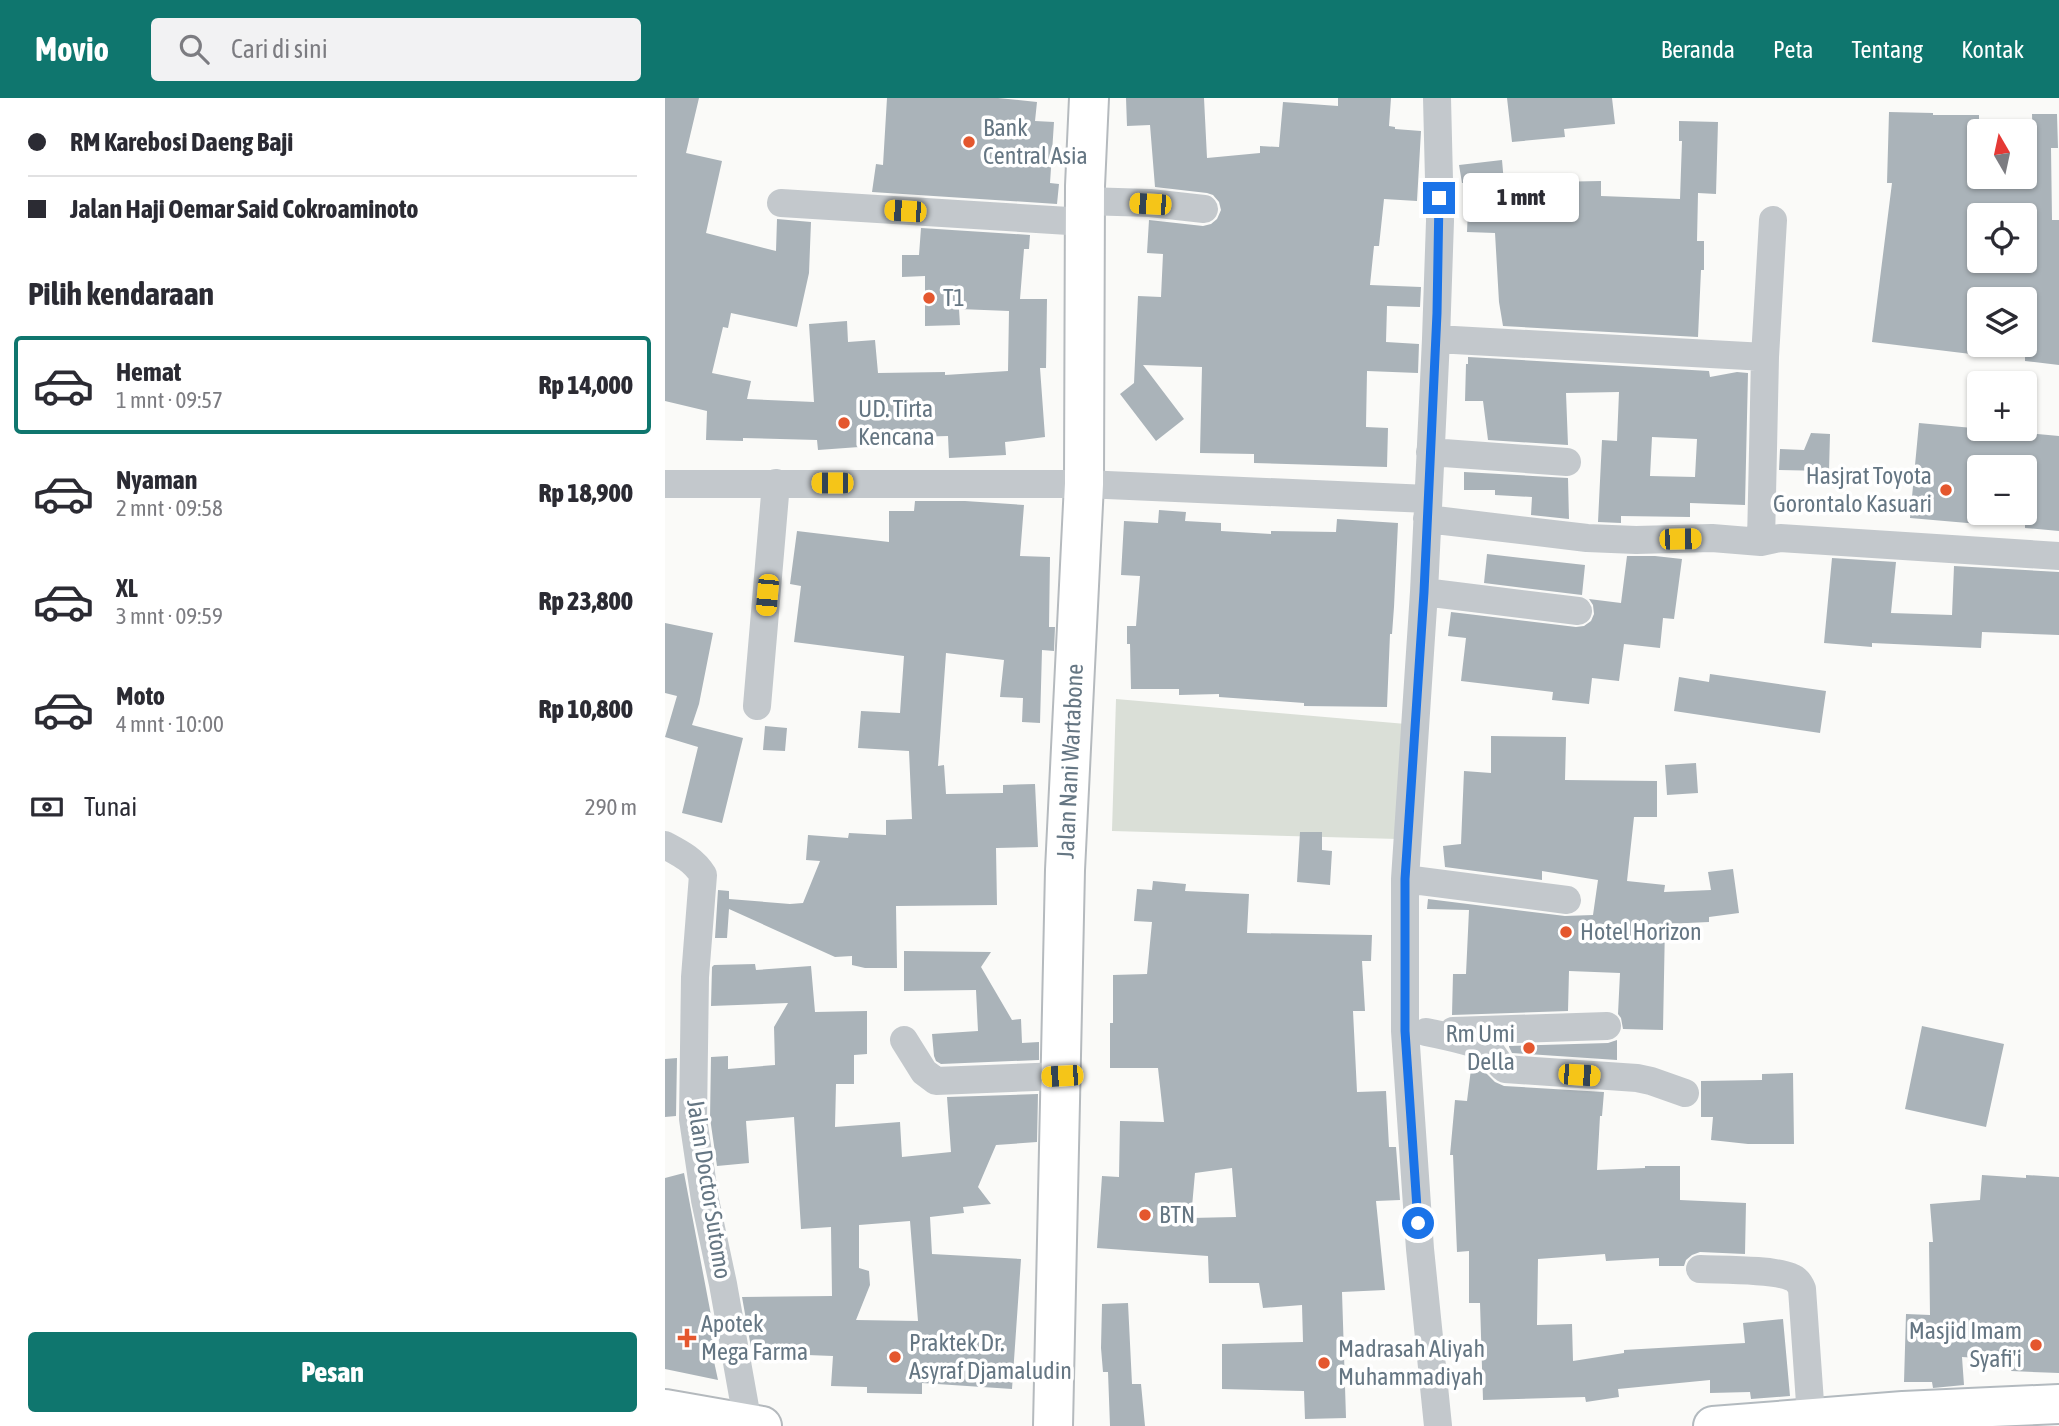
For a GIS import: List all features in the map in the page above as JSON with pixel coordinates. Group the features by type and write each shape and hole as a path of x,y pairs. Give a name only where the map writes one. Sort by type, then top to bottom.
{"main road":[{"name":"Jalan Nani Wartabone","path":"1053,1426 1067,794 1084,484 1085,211 1089,98"},
{"path":"1713,1426 1811,1417 2059,1404"},
{"path":"665,1409 755,1425"}],"street":[{"path":"1437,98 1440,221 1436,339 1424,592 1405,879 1415,1032 1420,1249 1438,1426"},
{"path":"781,203 1085,211 1150,204 1204,209"},
{"path":"1761,542 1765,358 1773,220"},
{"path":"1436,339 1765,358"},
{"path":"1430,452 1567,462"},
{"path":"757,706 776,483"},
{"path":"665,484 1084,484 1428,509 1587,538 1712,538 1761,542 1780,538 2059,556"},
{"path":"1424,592 1578,611"},
{"name":"Jalan Doctor Sutomo","path":"665,845 697,866 703,875 695,977 693,1119 705,1200 755,1425"},
{"path":"1405,879 1567,900"},
{"path":"1415,1032 1608,1026"},
{"path":"1415,1032 1479,1045 1490,1050 1499,1065 1505,1069 1637,1078 1685,1093"},
{"path":"904,1040 924,1072 936,1081 1062,1076"},
{"path":"1700,1269 1791,1276 1798,1281 1803,1289 1811,1417"}],"shaded area":[{"path":"1116,699 1406,724 1398,839 1112,831"}],"building":[{"path":"665,98 699,98 686,153 722,161 706,233 776,251 777,219 811,222 809,273 797,327 731,313 728,328 723,327 712,373 751,381 747,399 814,402 809,324 847,321 848,342 875,340 878,373 945,372 945,375 1008,371 1009,311 959,309 960,325 925,326 925,276 902,277 902,255 919,255 921,228 1030,235 1029,249 1024,249 1020,299 1047,299 1046,368 1040,368 1045,437 1005,442 1006,455 949,458 948,436 872,438 873,446 818,450 817,440 706,440 707,411 665,401"},
{"path":"887,98 998,98 1037,102 1035,121 1054,122 1050,183 1059,184 1057,204 872,192 876,164 883,165"},
{"path":"1126,98 1204,98 1207,158 1260,153 1260,146 1279,147 1283,102 1338,106 1338,98 1391,98 1389,126 1421,131 1417,201 1384,199 1379,246 1374,246 1370,285 1421,287 1420,307 1387,306 1386,342 1419,344 1418,373 1367,371 1366,427 1388,428 1387,467 1254,463 1254,454 1200,453 1202,367 1143,365 1184,419 1156,441 1120,394 1134,383 1138,296 1161,297 1163,254 1147,253 1149,220 1203,226 1217,219 1221,210 1213,195 1155,187 1150,125 1127,126"},
{"path":"1507,98 1612,98 1615,124 1564,129 1565,137 1512,142"},
{"path":"1889,112 1979,115 1979,119 1967,119 1967,189 2037,189 2037,119 2032,119 2032,114 2057,114 2058,148 2051,148 2052,220 2059,220 2059,365 2025,361 2025,357 2037,357 2037,287 1967,287 1967,354 1872,342 1892,183 1887,183"},
{"path":"1679,121 1718,122 1716,194 1698,193 1697,241 1704,241 1704,270 1701,270 1698,337 1503,326 1495,233 1467,232 1469,183 1462,183 1459,165 1502,160 1504,183 1601,181 1601,196 1680,199 1682,141 1679,141"},
{"path":"1468,357 1709,371 1710,377 1737,372 1748,373 1745,505 1690,503 1690,517 1621,516 1621,523 1598,522 1602,440 1617,441 1619,392 1566,393 1568,445 1488,440 1483,401 1465,401","holes":["1652,437 1697,439 1695,477 1650,476"]},
{"name":"Hasjrat Toyota Gorontalo Kasuari","path":"1919,423 1967,427 1967,441 2037,441 2037,434 2059,436 2059,531 2025,528 2025,525 2037,525 2037,455 1967,455 1967,523 1910,518"},
{"path":"1811,433 1830,434 1829,471 1779,470 1780,449 1804,450"},
{"path":"1464,472 1568,478 1569,519 1531,515 1532,497 1495,495 1495,490 1464,490"},
{"path":"915,501 1024,505 1020,556 1050,557 1049,627 1055,627 1054,651 1042,650 1040,723 1022,722 1023,698 1000,697 1004,660 946,653 938,766 944,765 946,794 1003,793 1003,785 1035,784 1038,847 996,848 997,905 896,906 897,968 865,968 852,965 852,956 835,957 729,909 727,938 715,938 718,890 729,891 729,899 803,903 820,861 806,860 808,835 848,838 849,833 886,835 886,820 912,819 909,751 858,748 861,711 900,713 904,656 794,642 801,586 790,584 797,531 889,542 889,511 914,511"},
{"path":"1159,510 1186,512 1185,521 1221,523 1221,531 1271,534 1271,531 1336,532 1337,519 1398,523 1387,707 1304,706 1304,703 1219,697 1219,694 1179,695 1179,689 1131,689 1127,626 1136,626 1140,576 1121,575 1124,521 1158,523"},
{"path":"1487,554 1585,565 1582,595 1484,583"},
{"path":"1627,556 1682,559 1674,619 1663,618 1660,648 1624,644 1619,681 1592,678 1589,704 1552,700 1553,692 1461,681 1466,638 1448,636 1451,612 1584,626 1591,621 1594,614 1589,599 1621,603"},
{"path":"1832,558 1896,562 1891,613 1952,615 1954,566 2059,572 2059,635 1982,632 1981,648 1872,643 1872,647 1824,643"},
{"path":"665,623 713,633 699,704 692,725 743,738 722,823 682,813 698,747 665,737 677,696 665,693"},
{"path":"1710,674 1826,691 1820,733 1674,711 1679,677 1709,682"},
{"path":"765,726 787,728 785,751 763,750"},
{"path":"1491,736 1566,737 1565,780 1657,781 1657,817 1634,817 1627,881 1665,885 1664,892 1711,890 1708,872 1733,869 1739,913 1709,917 1709,922 1665,924 1663,1030 1623,1029 1618,1014 1620,973 1569,971 1568,1011 1452,1015 1453,974 1466,974 1469,910 1427,909 1428,899 1565,916 1593,915 1598,880 1542,871 1542,880 1445,867 1443,846 1461,844 1464,771 1491,773"},
{"path":"1696,763 1698,793 1667,795 1665,765"},
{"path":"1300,832 1322,832 1322,850 1332,851 1330,885 1297,882"},
{"path":"1153,881 1186,884 1185,891 1249,894 1247,933 1372,935 1371,961 1362,961 1365,1011 1353,1011 1357,1092 1386,1091 1389,1147 1396,1147 1400,1200 1376,1201 1385,1290 1342,1292 1346,1418 1305,1419 1304,1391 1222,1389 1222,1344 1303,1342 1302,1305 1263,1308 1259,1283 1209,1283 1208,1256 1097,1248 1102,1176 1119,1177 1120,1121 1164,1122 1158,1068 1110,1068 1113,975 1147,974 1152,922 1134,921 1137,889 1152,890","holes":["1232,1168 1236,1217 1191,1218 1195,1173"]},
{"path":"904,951 991,952 981,967 1012,1020 1021,1019 1022,1043 1039,1042 1039,1060 941,1064 936,1061 932,1034 978,1031 976,990 904,991"},
{"path":"755,964 756,970 811,966 815,1012 867,1011 867,1054 854,1055 854,1084 836,1084 835,1127 900,1122 902,1157 951,1152 947,1097 1038,1094 1037,1142 996,1145 978,1187 991,1204 963,1207 964,1213 930,1217 932,1254 1021,1259 1012,1389 922,1383 922,1394 867,1393 867,1387 831,1386 833,1356 752,1353 742,1297 832,1296 831,1227 801,1229 794,1117 746,1121 749,1163 717,1166 710,1118 711,1057 728,1056 728,1069 775,1065 774,1027 788,1003 711,1006 714,965","holes":["910,1221 918,1321 856,1320 870,1285 869,1271 859,1268 859,1225"]},
{"path":"1922,1026 2004,1044 1986,1127 1905,1109"},
{"path":"1617,1040 1617,1060 1512,1053 1509,1047 1608,1043"},
{"path":"677,1058 676,1116 665,1117 665,1059"},
{"path":"1471,1069 1484,1071 1495,1082 1504,1086 1604,1092 1597,1170 1680,1166 1680,1200 1746,1203 1745,1254 1700,1252 1686,1260 1684,1266 1659,1266 1659,1258 1606,1261 1605,1254 1538,1259 1537,1325 1572,1324 1573,1361 1624,1353 1624,1350 1745,1343 1743,1323 1783,1319 1790,1396 1751,1399 1750,1392 1710,1393 1710,1380 1618,1389 1619,1397 1586,1402 1585,1397 1483,1400 1480,1303 1469,1303 1469,1251 1457,1252 1453,1155 1450,1155 1455,1100 1467,1101"},
{"path":"1793,1073 1794,1144 1748,1144 1711,1140 1713,1117 1701,1117 1701,1081 1762,1080 1762,1074"},
{"name":"Apotek Mega Farma","path":"684,1173 718,1352 712,1352 718,1380 665,1369 665,1178"},
{"path":"1982,1175 2059,1177 2059,1373 2011,1371 2012,1360 1962,1357 1964,1385 1933,1388 1932,1382 1904,1382 1906,1314 1930,1315 1929,1242 1933,1242 1930,1204 1980,1200"},
{"path":"1128,1303 1132,1384 1141,1384 1145,1426 1110,1426 1108,1372 1103,1372 1101,1348 1102,1304"}],"place":[{"name":"Bank Central Asia","path":"969,142"},
{"name":"T1","path":"929,298"},
{"name":"UD. Tirta Kencana","path":"844,423"},
{"name":"Hasjrat Toyota Gorontalo Kasuari","path":"1946,490"},
{"name":"Hotel Horizon","path":"1566,932"},
{"name":"Rm Umi Della","path":"1529,1048"},
{"name":"BTN","path":"1145,1215"},
{"name":"Apotek Mega Farma","path":"687,1338"},
{"name":"Masjid Imam Syafi'i","path":"2036,1345"},
{"name":"Praktek Dr. Asyraf Djamaludin","path":"895,1357"},
{"name":"Madrasah Aliyah Muhammadiyah","path":"1324,1363"}],"route":[{"path":"1418,1223 1405,1031 1405,879 1424,592 1437,313 1439,198"}]}
